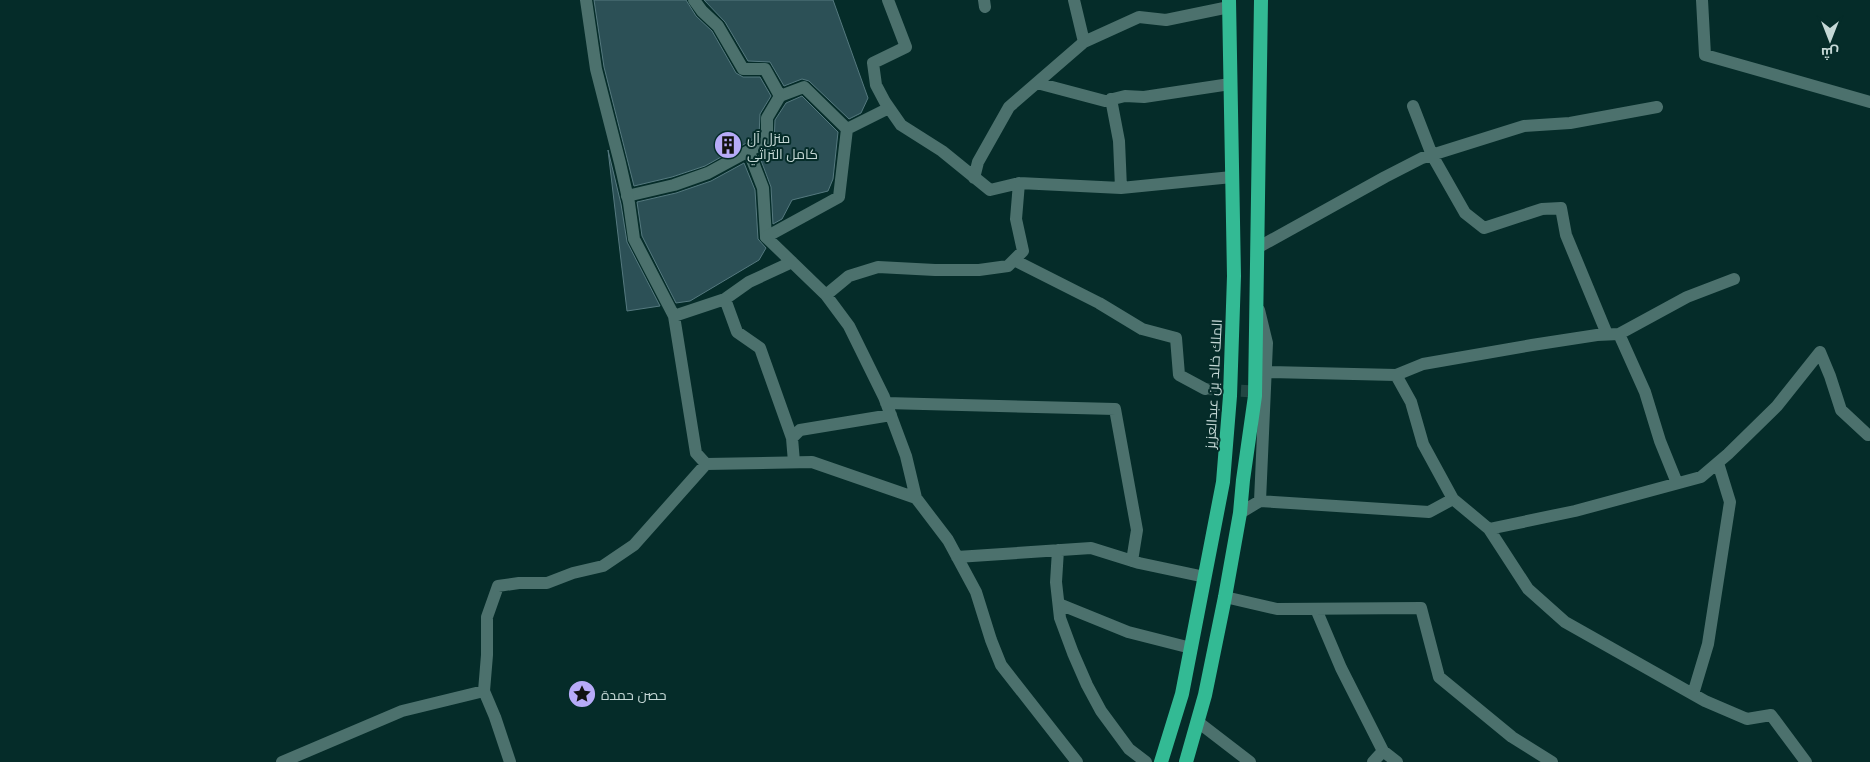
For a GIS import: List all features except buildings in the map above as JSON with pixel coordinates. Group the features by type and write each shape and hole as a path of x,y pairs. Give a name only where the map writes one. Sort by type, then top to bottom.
{"highway":[{"path":"1186,762 1198,722 1225,597 1240,514 1255,396 1261,0"},
{"name":"الملك خالد بن عبدالعزيز","path":"1161,762 1182,694 1223,482 1230,396 1234,276 1229,3"}],"street":[{"path":"586,0 596,69 627,196 634,239 674,316 696,453 706,464"},
{"path":"694,0 702,11 718,26 743,68 765,69 780,96"},
{"path":"888,0 906,47 873,64 876,85 901,125 942,151 990,190 1019,183 1120,188 1232,177"},
{"path":"1074,0 1084,42"},
{"path":"1702,0 1705,54 1870,102"},
{"path":"974,178 978,162 1009,107 1084,42 1139,16 1166,20 1229,3"},
{"path":"1037,83 1105,101 1125,96 1144,97 1230,84"},
{"path":"627,196 674,185 708,173 767,141 767,118 780,96 804,87 847,129"},
{"path":"1111,99 1119,141 1120,188"},
{"path":"1413,106 1432,155 1466,212 1484,228 1542,209 1561,208 1566,235 1613,334 1645,392 1660,441 1677,483"},
{"path":"1257,248 1384,177 1432,155 1524,126 1570,123 1657,107"},
{"path":"847,129 889,108"},
{"path":"766,238 839,197 847,129"},
{"path":"748,152 764,188 766,238 826,295 848,326 889,409 906,456 916,498 948,540 976,592 1001,665 1077,762"},
{"path":"826,295 849,276 878,267 979,270 1008,266 1023,251 1016,219 1019,183"},
{"path":"1014,260 1098,303 1142,330 1176,338 1179,375 1205,389"},
{"path":"674,316 725,299 748,282 792,262"},
{"path":"1266,372 1396,375 1423,364 1532,344 1613,334 1687,297 1734,279"},
{"path":"1256,297 1267,343 1260,501"},
{"path":"725,299 737,332 760,348 792,438 794,462"},
{"path":"1489,529 1575,512 1702,476 1777,406 1820,352 1841,410 1868,435"},
{"path":"1396,375 1411,402 1423,444 1453,499 1489,529 1528,589 1565,622 1694,694 1747,719 1771,715 1806,762"},
{"path":"792,438 800,430 889,409 1115,409 1137,530 1132,561"},
{"path":"510,762 484,691 487,655 487,617 498,586 518,583 547,583 573,573 603,566 634,545 706,464 812,462 916,498"},
{"path":"1694,694 1708,644 1730,502 1718,462"},
{"path":"1240,514 1260,501 1429,512 1453,499"},
{"path":"957,557 1091,548 1132,561 1205,577"},
{"path":"1058,550 1056,582 1060,618 1073,653 1101,712 1129,749 1146,762"},
{"path":"1225,597 1277,609 1422,608 1439,677 1512,738 1552,762"},
{"path":"1059,604 1128,632 1191,648"},
{"path":"1316,609 1341,668 1383,751 1397,762"},
{"path":"282,762 402,711 484,691"},
{"path":"1198,722 1250,762"},
{"path":"1373,762 1383,751"}],"tunnel":[{"path":"1205,389 1265,392"}],"place":[{"name":"منزل آل كامل التراثي","path":"728,145"},
{"name":"حصن حمدة","path":"582,694"}]}
